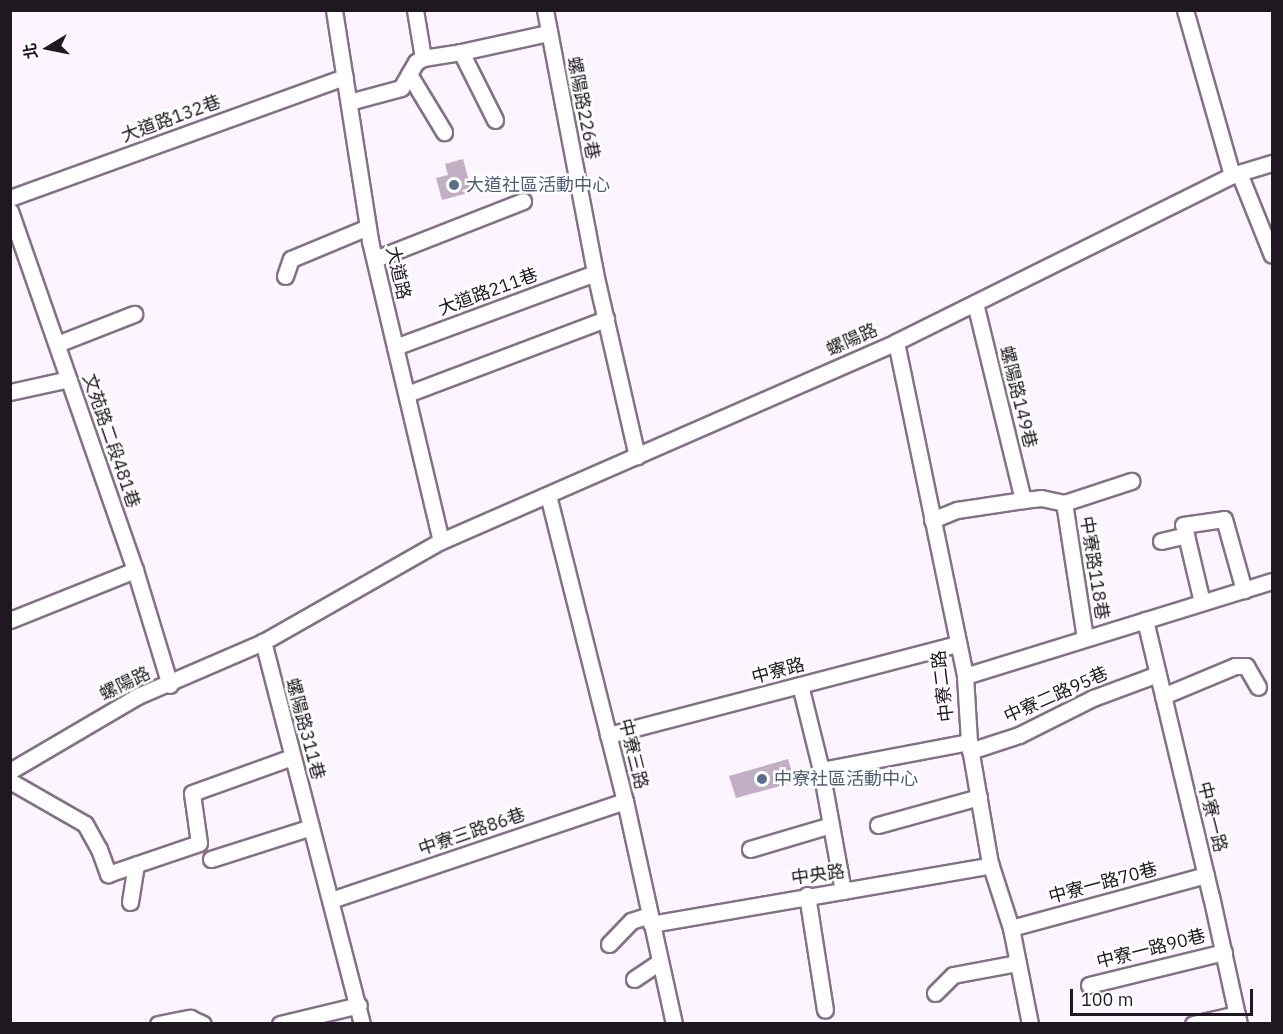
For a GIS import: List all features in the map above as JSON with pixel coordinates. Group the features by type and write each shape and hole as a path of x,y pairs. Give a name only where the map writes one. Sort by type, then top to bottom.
{"street":[{"name":"大道路","path":"334,10 368,226 441,541"},
{"path":"415,10 423,58"},
{"name":"螺陽路226巷","path":"545,10 595,273 637,456"},
{"path":"1185,10 1235,174 1272,255"},
{"path":"349,102 401,88 416,63 423,58 548,33"},
{"path":"461,52 495,120"},
{"path":"409,74 444,132"},
{"name":"大道路132巷","path":"10,198 345,77"},
{"name":"螺陽路","path":"441,541 896,342 1235,174 1272,163"},
{"path":"375,259 523,201"},
{"name":"文苑路二段481巷","path":"10,211 135,570 170,685"},
{"path":"285,276 291,259 368,226"},
{"name":"大道路211巷","path":"395,346 595,273"},
{"name":"螺陽路149巷","path":"975,303 1023,500"},
{"path":"57,344 134,314"},
{"path":"406,394 606,319"},
{"name":"中寮二路","path":"896,342 965,675 970,746 991,865 1011,928 1030,1023"},
{"path":"10,392 69,379"},
{"name":"中寮路118巷","path":"1085,638 1064,502 1131,481"},
{"name":"中寮三路","path":"548,495 625,801 674,1023"},
{"path":"932,520 957,510 1023,500 1041,498 1064,502"},
{"path":"1183,525 1224,519 1244,590"},
{"path":"1161,541 1186,535 1202,602"},
{"path":"263,642 441,541"},
{"path":"10,620 135,570"},
{"path":"965,675 1272,581"},
{"name":"中寮一路","path":"1145,620 1238,1019"},
{"name":"螺陽路","path":"10,771 138,696 170,685 263,642"},
{"name":"螺陽路311巷","path":"263,642 362,1023"},
{"name":"中寮路","path":"608,735 958,644"},
{"path":"1163,696 1235,666 1246,666 1258,687"},
{"name":"中寮二路95巷","path":"821,770 970,746 1019,735 1093,698 1158,674"},
{"path":"800,685 821,770 843,891"},
{"path":"10,781 85,824 99,849 108,874 199,843 192,794 292,757"},
{"path":"878,825 978,797"},
{"name":"中寮三路86巷","path":"331,900 625,801"},
{"path":"750,849 831,825"},
{"path":"211,859 311,826"},
{"path":"130,902 136,864"},
{"name":"中央路","path":"609,945 631,921 843,891 991,865"},
{"name":"中寮一路70巷","path":"1011,928 1206,875"},
{"path":"807,895 825,1010"},
{"name":"中寮一路90巷","path":"1089,985 1224,952"},
{"path":"634,978 659,962"},
{"path":"935,993 953,975 1018,963"},
{"path":"280,1023 359,1005"},
{"path":"158,1023 190,1018 203,1023"},
{"path":"1193,1023 1238,1019"}],"building":[{"name":"大道社區活動中心","path":"463,159 472,192 442,200 436,178 448,175 445,164"},
{"name":"中寮社區活動中心","path":"788,759 795,782 736,798 729,776"}],"place":[{"name":"大道社區活動中心","path":"454,185"},
{"name":"中寮社區活動中心","path":"762,779"}]}
